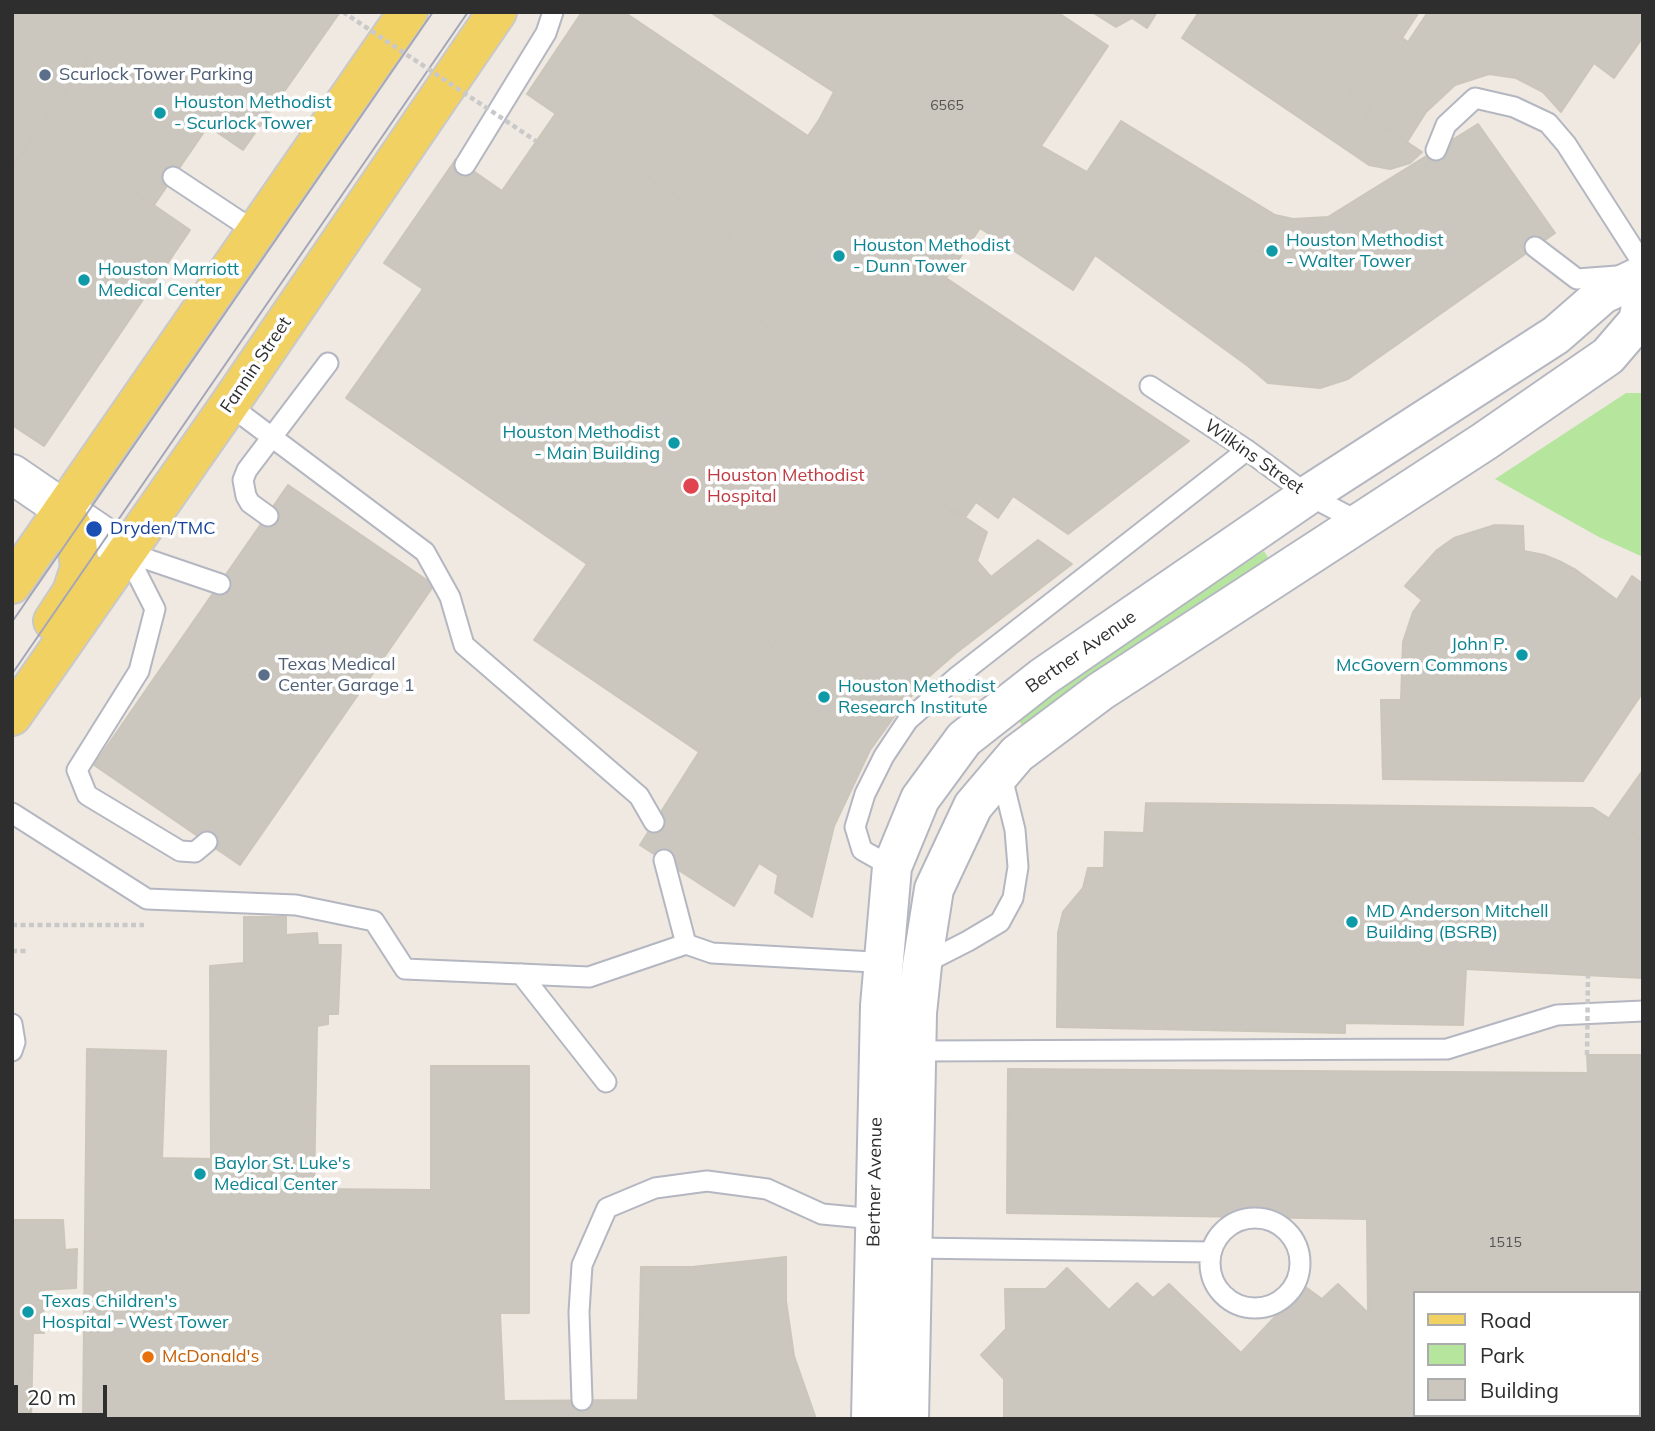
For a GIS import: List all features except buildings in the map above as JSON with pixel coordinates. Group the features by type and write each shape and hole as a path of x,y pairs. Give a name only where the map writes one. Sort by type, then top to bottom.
{"main road":[{"path":"12,584 408,12"},
{"name":"Fannin Street","path":"12,716 229,405 497,12"},
{"path":"12,681 72,592 80,568 76,534 64,510"}],"street":[{"name":"Bertner Avenue","path":"871,1419 879,1024 892,867 920,799 964,739 1043,677 1308,495 1556,335 1603,294 1643,274"},
{"path":"909,1419 917,1013 922,965 934,889 973,806 1017,754 1101,691 1485,441 1608,356 1641,314 1603,294"},
{"path":"12,474 126,552"}],"lane":[{"path":"465,165 546,33 553,12"},
{"path":"1436,150 1447,125 1475,98 1514,107 1548,123 1566,144 1643,264"},
{"path":"173,177 256,232"},
{"path":"1535,247 1577,279 1643,274"},
{"path":"268,516 250,503 243,480 247,470 328,363"},
{"name":"Wilkins Street","path":"1150,386 1247,450 1308,495 1360,523"},
{"path":"229,405 425,552 450,597 464,645 639,796 654,822"},
{"path":"892,867 862,850 855,827 865,794 884,756 908,720 958,676 1247,450"},
{"path":"126,552 220,584"},
{"path":"126,552 155,610 139,671 77,770 87,795 180,851 194,852 206,842"},
{"path":"12,813 147,899 296,905 374,921 405,969 589,977 686,944 712,953 922,965 1000,922 1013,898 1018,867 1015,830 1001,773"},
{"path":"664,860 686,944"},
{"path":"521,974 606,1082"},
{"path":"917,1051 1447,1049 1557,1015 1643,1011"},
{"path":"12,1024 15,1042 12,1051"},
{"path":"582,1400 579,1312 582,1265 607,1208 656,1188 707,1181 767,1189 822,1214 875,1219"},
{"path":"1258,1217 1273,1221 1291,1236 1301,1257 1300,1272 1294,1287 1285,1298 1259,1308 1244,1307 1220,1292 1210,1270 1211,1252 1217,1238 1228,1226 1242,1219 1258,1217"},
{"path":"912,1248 1211,1252"}],"path":[{"path":"343,12 536,141"},
{"path":"12,925 149,925"},
{"path":"12,951 29,951"},
{"path":"1587,1055 1588,975"}],"green space":[{"path":"1626,393 1643,393 1643,557 1599,537 1495,479"},
{"path":"1264,551 1270,561 1023,726 1015,717 1108,651"}],"tram line":[{"path":"12,622 433,12"},
{"path":"12,674 468,12"}],"place":[{"name":"Scurlock Tower Parking","path":"45,75"},
{"name":"Houston Methodist - Scurlock Tower","path":"160,113"},
{"name":"Houston Methodist - Walter Tower","path":"1272,251"},
{"name":"Houston Methodist - Dunn Tower","path":"839,256"},
{"name":"Houston Marriott Medical Center","path":"84,280"},
{"name":"Houston Methodist - Main Building","path":"674,443"},
{"name":"Houston Methodist Hospital","path":"691,486"},
{"name":"Dryden/TMC","path":"94,529"},
{"name":"John P. McGovern Commons","path":"1522,655"},
{"name":"Texas Medical Center Garage 1","path":"264,675"},
{"name":"Houston Methodist Research Institute","path":"824,697"},
{"name":"MD Anderson Mitchell Building (BSRB)","path":"1352,922"},
{"name":"Baylor St. Luke's Medical Center","path":"200,1174"},
{"name":"Texas Children's Hospital - West Tower","path":"28,1312"},
{"name":"McDonald's","path":"148,1357"}]}
